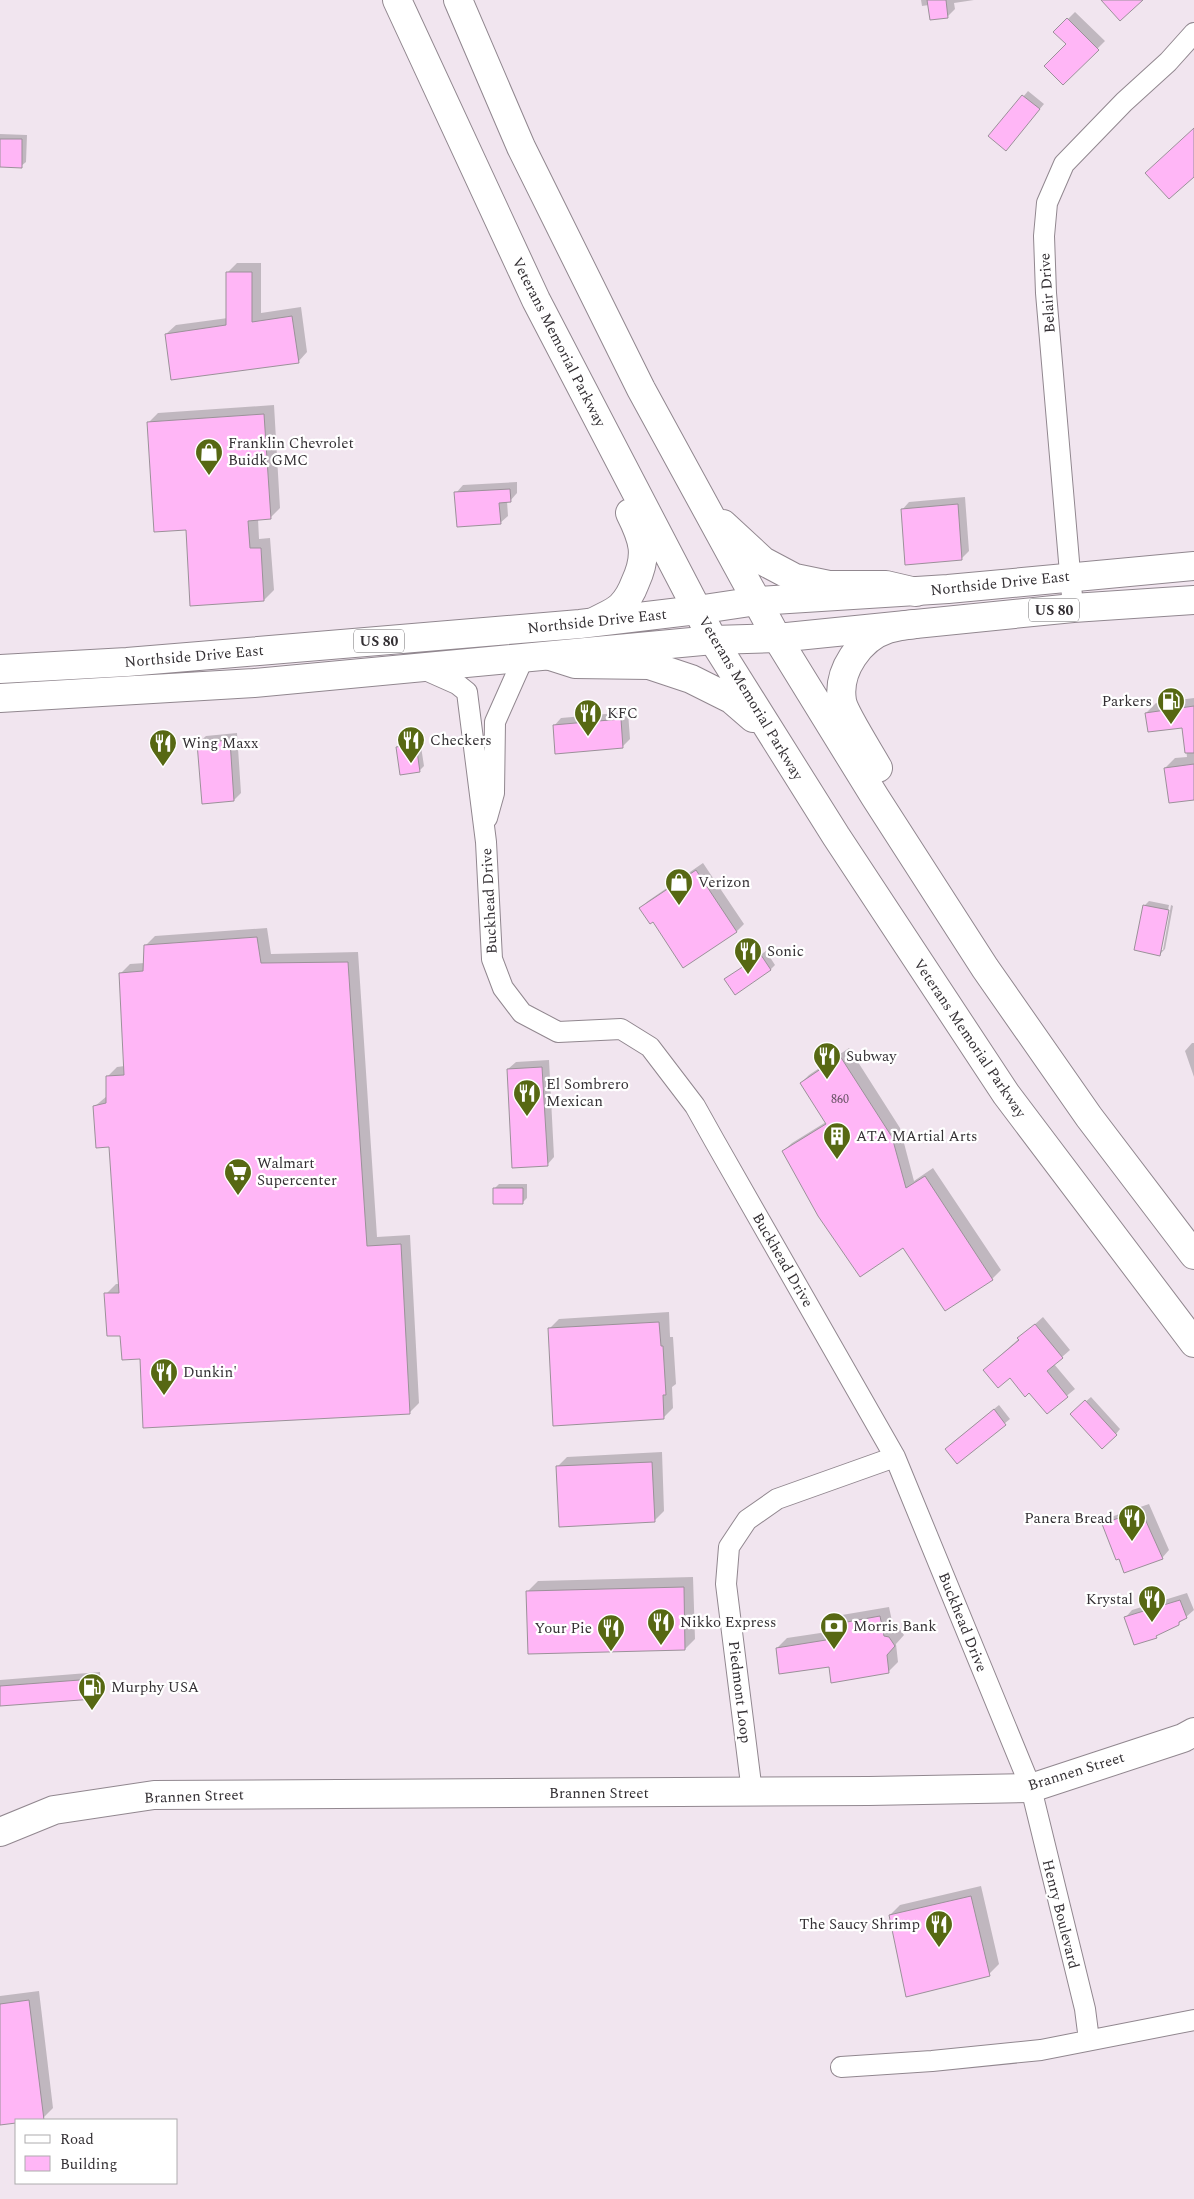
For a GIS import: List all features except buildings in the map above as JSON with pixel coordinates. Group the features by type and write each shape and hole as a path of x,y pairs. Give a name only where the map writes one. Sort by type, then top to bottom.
{"main road":[{"name":"Veterans Memorial Parkway","path":"397,0 536,300 713,640 836,836 1006,1094 1194,1343"},
{"path":"458,0 525,156 641,389 777,638 875,797 985,968 1090,1117 1194,1255"},
{"path":"497,217 499,243 582,422 637,527 643,546 643,565 632,590 621,607 594,622"},
{"path":"704,504 763,561 796,578 829,585 886,585 916,592"},
{"name":"Northside Drive East","path":"0,669 127,662 594,622 757,601 916,592 1070,576 1194,566"},
{"name":"Northside Drive East","path":"0,698 254,683 713,640 777,638 1073,608 1194,600"},
{"path":"1134,604 1160,611 1194,609"},
{"path":"915,624 887,629 863,644 849,662 843,681 842,702 878,768 921,837 965,923 985,968"},
{"path":"550,656 575,664 649,666 691,678 731,698 773,737"},
{"name":"Brannen Street","path":"0,1832 54,1810 154,1795 752,1792 1031,1788 1183,1738 1194,1732"}],"street":[{"name":"Belair Drive","path":"1073,608 1046,293 1044,236 1047,203 1064,164 1124,102 1168,62 1194,33"},
{"name":"Buckhead Drive","path":"485,827 494,792 495,722 523,659"},
{"name":"Buckhead Drive","path":"420,667 457,684 467,692 485,827 492,960 503,988 522,1013 558,1032 621,1029 650,1047 695,1106 895,1457 1031,1788"},
{"name":"Piedmont Loop","path":"752,1792 726,1584 729,1547 747,1520 777,1499 895,1457"},
{"name":"Henry Boulevard","path":"1031,1788 1085,2010 1089,2040"},
{"path":"841,2067 932,2062 1032,2051 1194,2020"}],"place":[{"name":"Franklin Chevrolet Buidk GMC","path":"209,476"},
{"name":"Parkers","path":"1171,725"},
{"name":"KFC","path":"588,737"},
{"name":"Checkers","path":"411,764"},
{"name":"Wing Maxx","path":"163,767"},
{"name":"Verizon","path":"679,906"},
{"name":"Sonic","path":"748,975"},
{"name":"Subway","path":"827,1080"},
{"name":"El Sombrero Mexican","path":"527,1117"},
{"name":"ATA MArtial Arts","path":"837,1160"},
{"name":"Walmart Supercenter","path":"238,1196"},
{"name":"Dunkin'","path":"164,1396"},
{"name":"Panera Bread","path":"1132,1542"},
{"name":"Krystal","path":"1152,1623"},
{"name":"Nikko Express","path":"661,1646"},
{"name":"Morris Bank","path":"834,1650"},
{"name":"Your Pie","path":"611,1652"},
{"name":"Murphy USA","path":"92,1711"},
{"name":"The Saucy Shrimp","path":"939,1948"}]}
